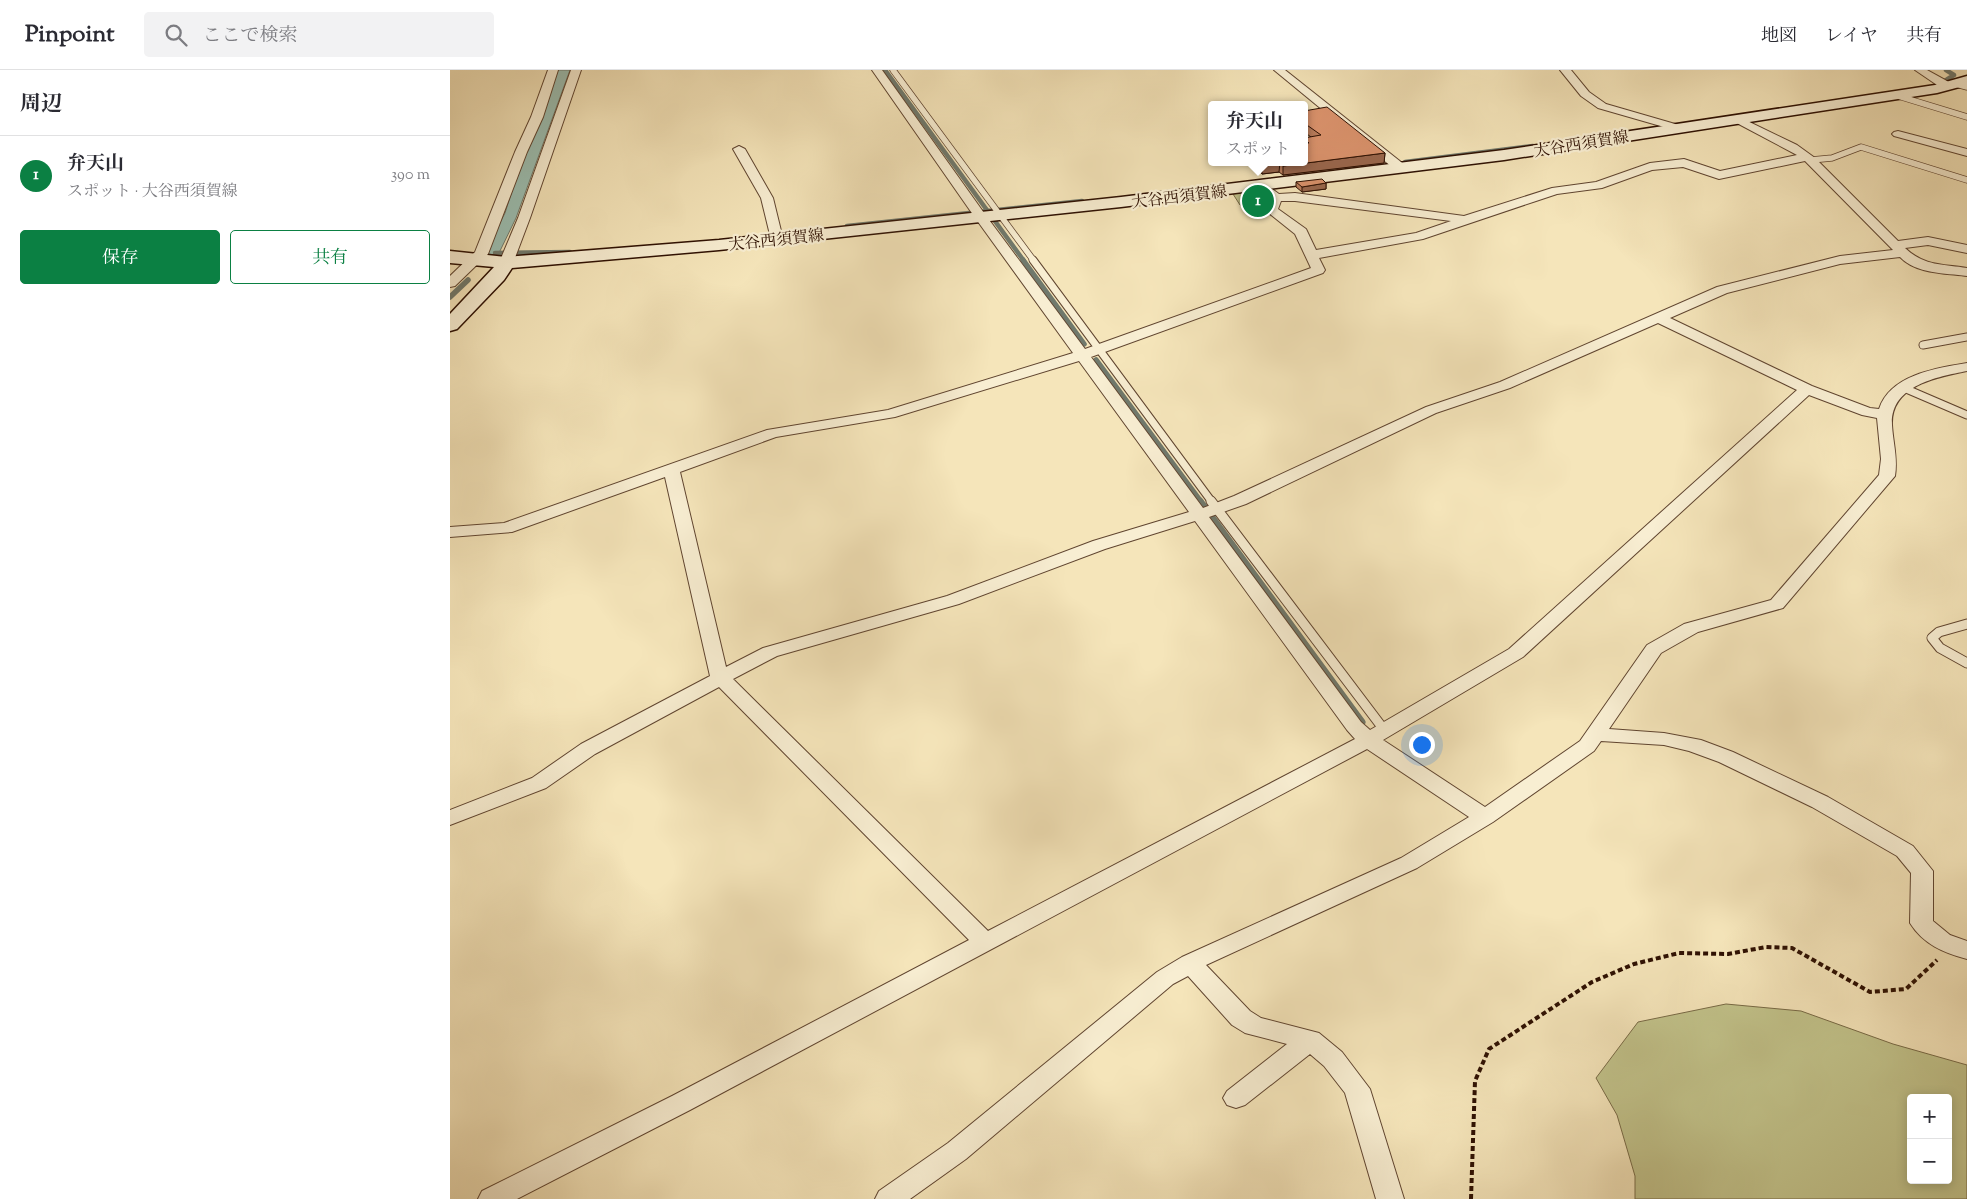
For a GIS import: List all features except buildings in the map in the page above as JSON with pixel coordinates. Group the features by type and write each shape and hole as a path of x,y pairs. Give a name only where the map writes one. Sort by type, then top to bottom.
{"main road":[{"name":"大谷西須賀線","path":"450,257 506,263 777,239 1121,202 1504,156 1960,84"},
{"path":"450,325 497,276 506,263"}],"street":[{"path":"450,283 481,254 503,202 553,70"},
{"path":"506,263 524,218 576,70"},
{"path":"877,70 988,215 1083,355 1208,512 1354,726 1376,735 1485,817"},
{"path":"1279,70 1402,169"},
{"path":"1565,70 1585,94 1602,106 1678,128"},
{"path":"1920,70 1941,83 1960,84"},
{"path":"1737,119 1794,147 1809,158 1911,261 1925,266 1967,272"},
{"path":"1898,134 1967,152"},
{"path":"739,150 767,198 777,239"},
{"path":"1311,255 1418,236 1556,191 1598,185 1650,167 1684,163 1719,175 1809,158"},
{"path":"1260,186 1276,198 1295,197 1466,219"},
{"path":"450,532 506,528 772,433 890,414 1099,350 1318,270 1301,232 1271,210 1276,198"},
{"path":"450,818 539,784 588,749 770,652 953,600 1099,545 1208,512 1240,500 1431,410 1505,385 1722,290 1840,260 1928,241 1967,249"},
{"path":"1658,318 1807,390 1867,412 1885,415"},
{"path":"889,1199 957,1151 1165,978 1190,963 1409,863 1485,817 1587,746 1654,649 1691,628 1777,604 1887,476 1890,463 1885,415 1889,402 1904,388 1920,378 1967,367"},
{"path":"492,1199 690,1098 1376,735 1516,654 1807,390"},
{"path":"671,468 718,673 721,678 985,942"},
{"path":"1595,734 1664,739 1694,745 1820,802 1905,850 1922,871 1922,923 1934,937 1960,948"},
{"path":"1190,963 1241,1018 1254,1026 1310,1040 1333,1059 1357,1089 1390,1199"},
{"path":"1236,1098 1310,1040"}],"lane":[{"path":"893,70 988,215 1099,350 1208,512"},
{"path":"1894,95 1967,117"},
{"path":"1809,158 1832,158 1861,147 1967,180"},
{"path":"1923,345 1967,337"},
{"path":"1904,388 1967,415"},
{"path":"1967,624 1939,632 1932,638 1940,648 1967,662"}],"path":[{"path":"1471,1199 1475,1081 1489,1049 1592,982 1634,964 1679,953 1728,954 1766,947 1792,948 1870,992 1906,989 1960,948"}],"green space":[{"path":"1255,190 1267,193 1274,198 1269,208 1240,205 1233,194"},
{"path":"1726,1004 1801,1011 1893,1044 1967,1065 1967,1199 1635,1199 1635,1176 1617,1115 1596,1078 1638,1022"}],"shaded area":[{"path":"557,70 570,70 516,218 498,255 484,254 505,213 523,156 546,105"}],"waterway":[{"path":"885,70 988,211"},
{"path":"1940,84 1954,75 1946,70"},
{"path":"1405,162 1533,146"},
{"path":"988,211 1082,201"},
{"path":"847,226 988,211"},
{"path":"988,211 1024,261"},
{"path":"495,253 570,252"},
{"path":"1023,260 1084,344"},
{"path":"450,297 468,280"},
{"path":"1096,360 1201,502"},
{"path":"1200,501 1362,722"}],"place":[{"name":"弁天山","path":"1258,201"}]}
